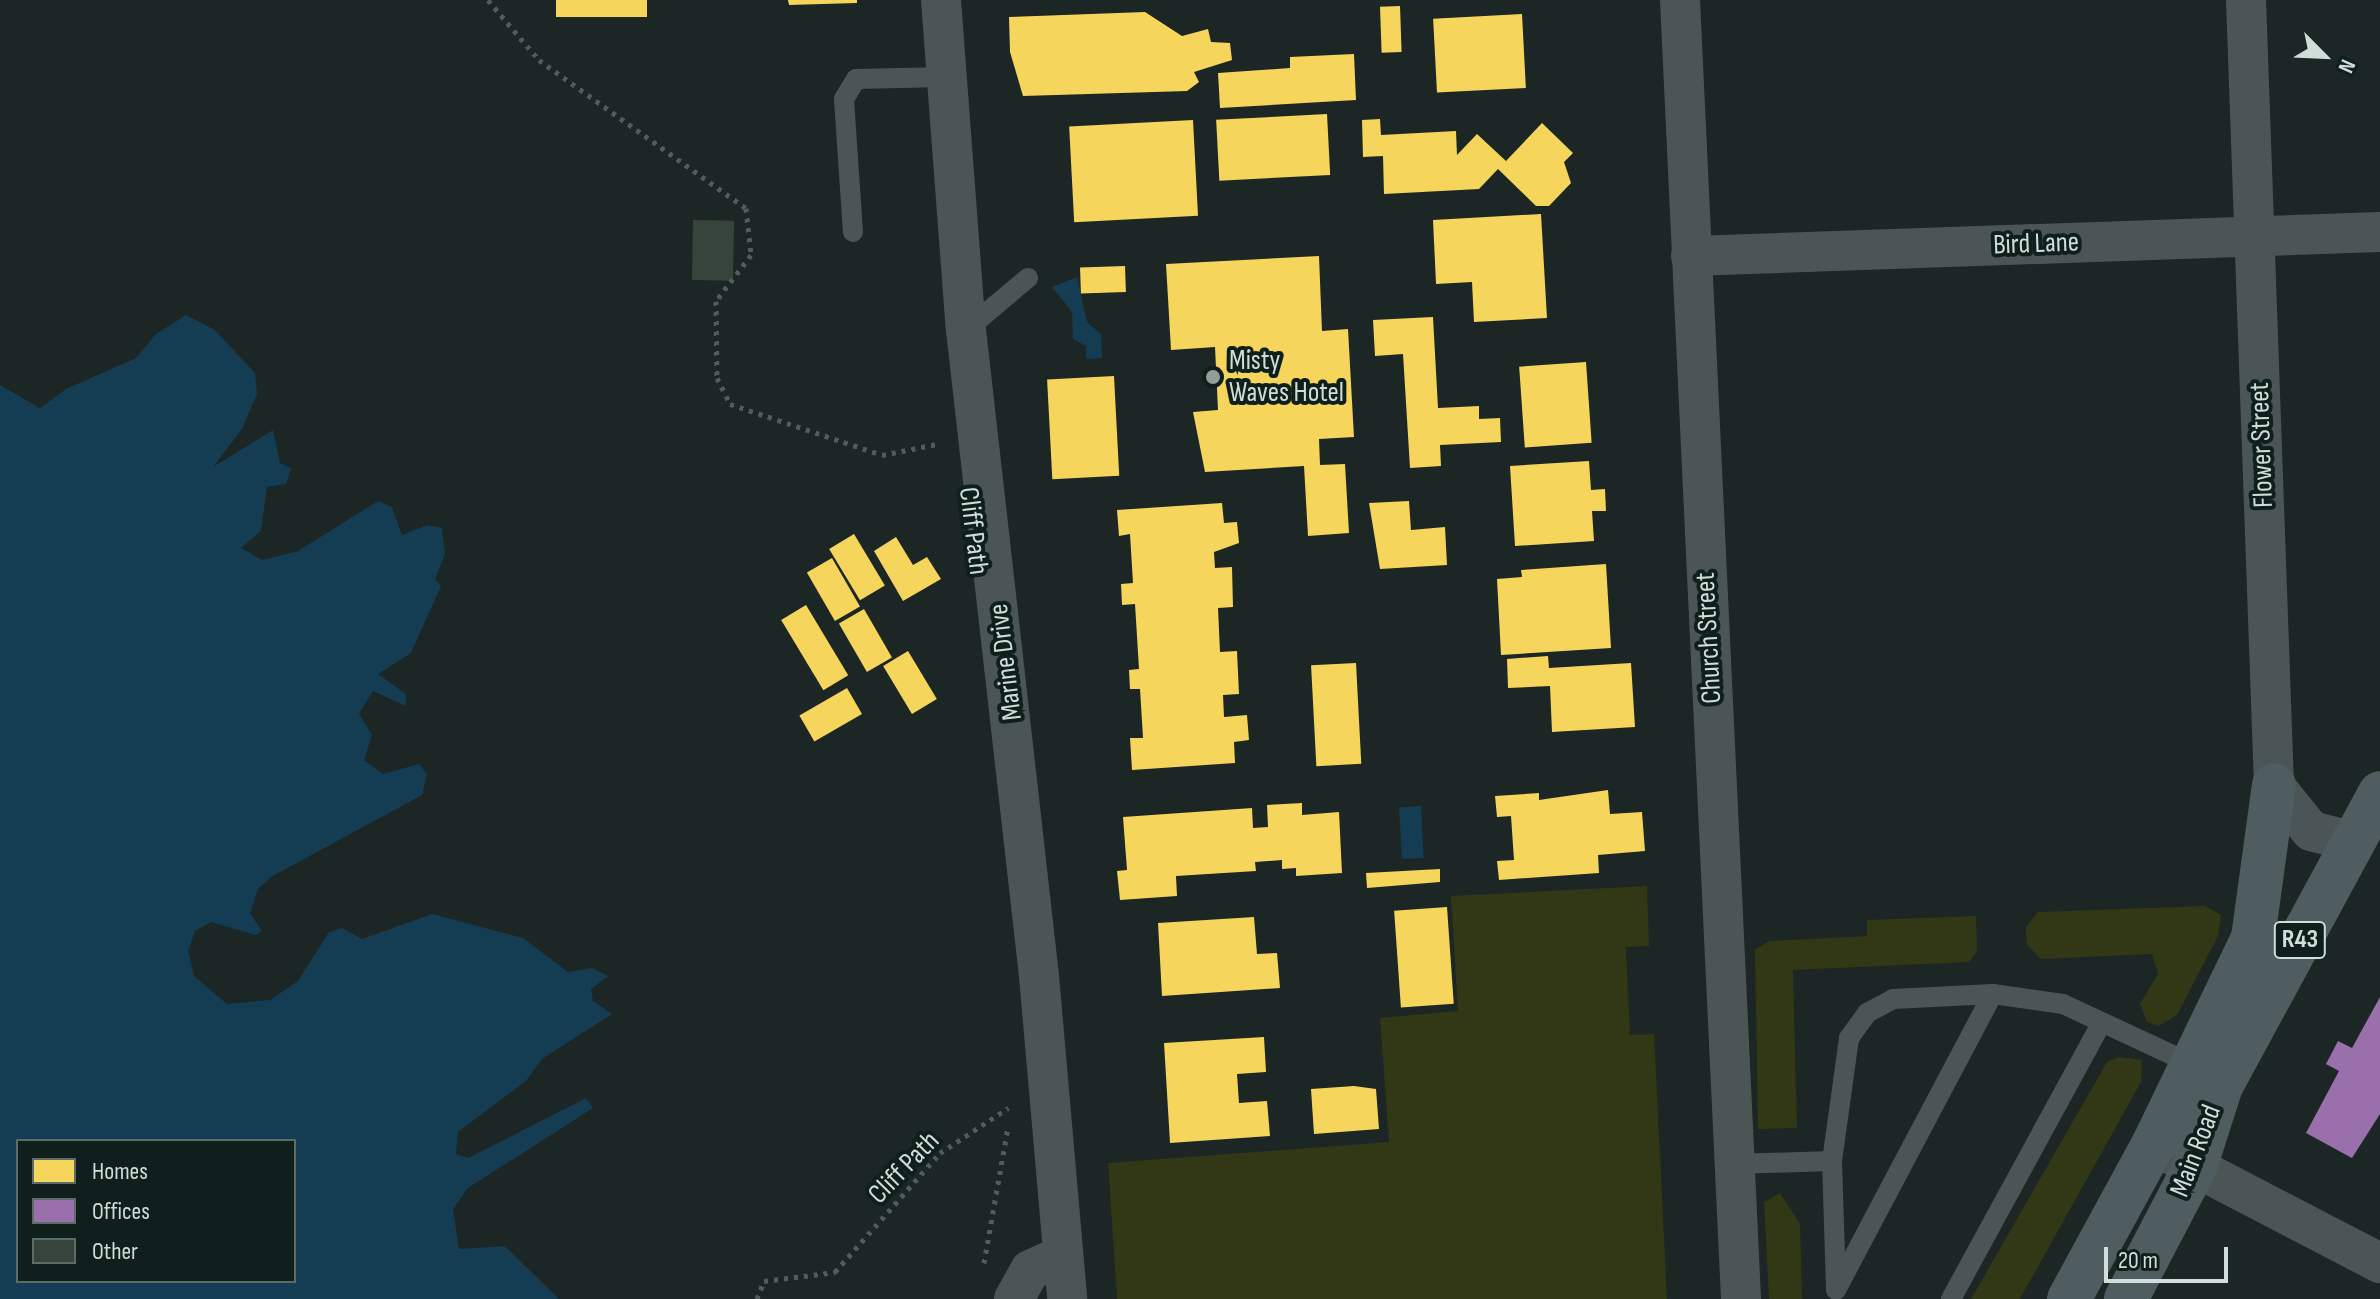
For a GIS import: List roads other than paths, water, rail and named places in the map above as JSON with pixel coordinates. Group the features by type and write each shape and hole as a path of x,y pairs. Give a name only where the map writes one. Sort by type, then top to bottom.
{"main road":[{"path":"2208,1076 2253,938 2274,785"},
{"name":"Main Road","path":"2069,1299 2153,1145 2208,1076 2354,842 2380,793"},
{"name":"Main Road","path":"2126,1299 2195,1167 2208,1076"}],"street":[{"name":"Marine Drive","path":"941,0 966,330 1033,914 1067,1299"},
{"name":"Church Street","path":"1680,0 1736,1291"},
{"name":"Flower Street","path":"2246,0 2274,785"},
{"name":"Bird Lane","path":"1691,256 2380,232"},
{"path":"2274,785 2311,831 2354,842"},
{"path":"2153,1145 2380,1263"},
{"path":"1014,1299 1030,1270 1063,1255"}],"lane":[{"path":"853,232 844,99 856,79 945,77"},
{"path":"966,330 1028,278"},
{"path":"1836,1295 1832,1161 1849,1038 1867,1013 1893,999 1993,994 2063,1004 2208,1076"},
{"path":"1836,1295 1993,994"},
{"path":"1951,1299 2102,1022"},
{"path":"1732,1164 1832,1161"}],"water":[{"path":"1077,277 1087,322 1101,334 1102,358 1086,359 1086,346 1073,339 1072,312 1052,287"},
{"path":"186,315 215,330 255,373 257,394 242,429 213,467 273,430 280,463 291,468 286,484 267,487 261,531 241,548 262,560 298,551 378,501 392,507 402,535 427,525 442,528 445,554 435,579 441,586 411,653 378,674 406,694 406,706 373,691 359,714 372,735 364,760 383,774 419,764 427,774 422,795 271,877 258,889 250,913 262,931 256,935 211,922 195,931 188,951 194,976 227,1004 270,1000 298,981 329,932 342,928 362,939 432,914 523,938 568,972 592,968 608,976 591,989 593,1001 612,1014 542,1059 526,1081 458,1132 456,1154 468,1158 586,1098 593,1108 468,1188 453,1209 459,1249 505,1246 559,1299 0,1299 0,385 40,408 66,389 136,358 156,334"},
{"path":"1421,806 1424,858 1402,859 1399,807"}],"place":[{"name":"Misty Waves Hotel","path":"1213,377"}]}
